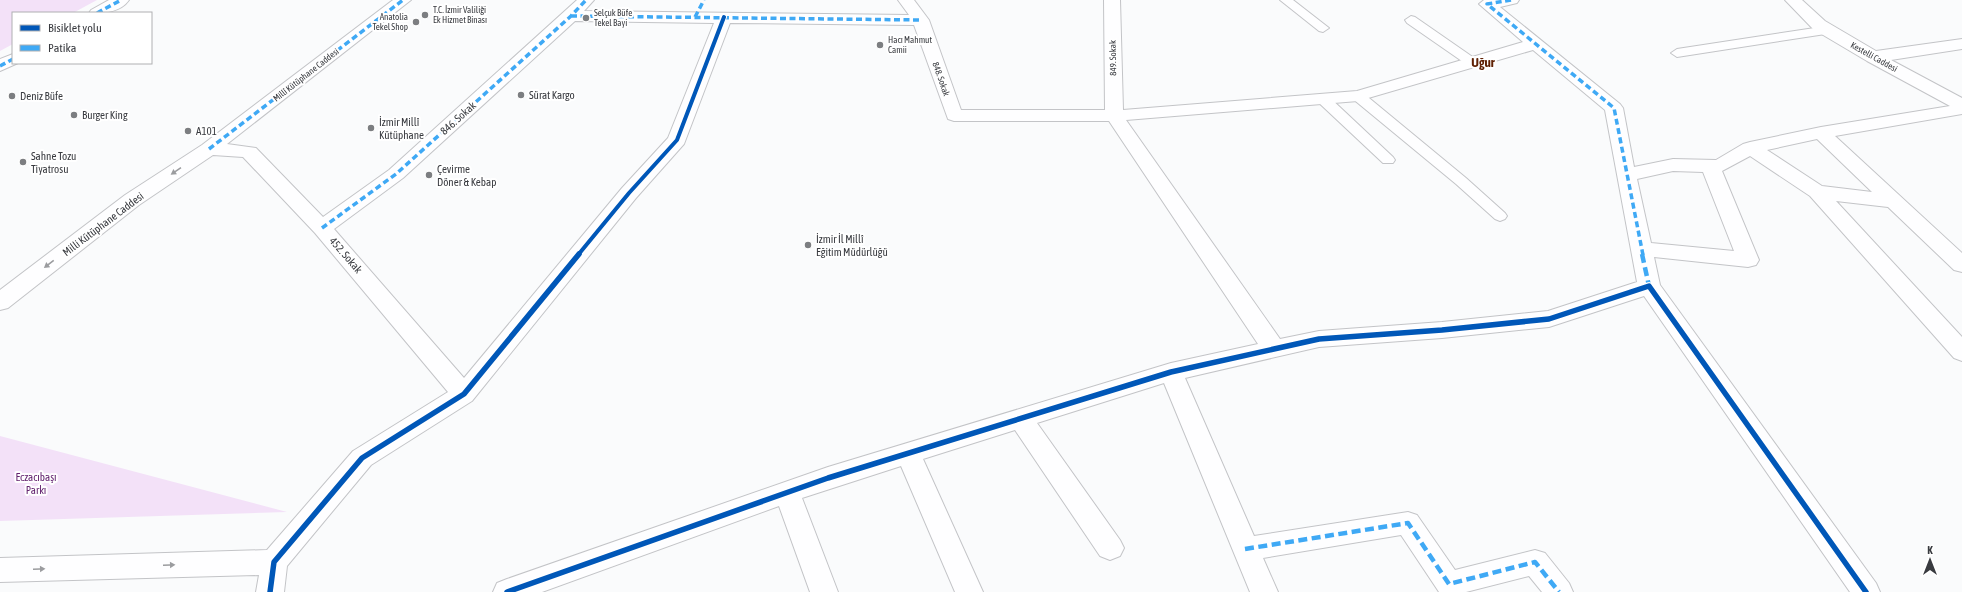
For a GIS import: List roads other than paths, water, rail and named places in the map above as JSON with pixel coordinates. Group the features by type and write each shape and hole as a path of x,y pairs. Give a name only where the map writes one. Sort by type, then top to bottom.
{"street":[{"path":"99,12 121,0"},
{"name":"Millî Kütüphane Caddesi","path":"209,149 403,0"},
{"name":"846. Sokak","path":"322,228 396,174 571,16 586,0"},
{"path":"695,16 704,0"},
{"name":"848. Sokak","path":"906,0 921,20 954,115 1114,116"},
{"name":"849. Sokak","path":"1112,0 1114,116"},
{"path":"1511,0 1488,4 1614,108 1649,286 1866,592"},
{"name":"Kestelli Caddesi","path":"1792,0 1819,25 1873,57 1962,105"},
{"path":"571,16 695,16 921,20"},
{"path":"270,592 274,562 362,458 464,394 629,193 676,140 724,17"},
{"path":"1274,349 1114,116 1358,96 1536,44"},
{"path":"1873,57 1962,44"},
{"path":"0,66 12,60"},
{"path":"1626,175 1673,165 1720,166 1750,148 1822,133 1962,108"},
{"path":"1822,133 1962,265"},
{"path":"1750,148 1817,192 1962,352"},
{"name":"452. Sokak","path":"209,149 249,152 322,228 464,394"},
{"name":"Milli Kütüphane Caddesi","path":"0,302 132,200 209,149"},
{"path":"1641,249 1748,260 1710,166"},
{"path":"1817,192 1894,201"},
{"path":"507,592 788,493 1171,372 1319,339 1442,330 1549,319 1649,286"},
{"path":"1171,372 1244,549 1264,592"},
{"path":"1021,419 1110,548"},
{"path":"908,454 969,592"},
{"path":"788,493 824,592"},
{"path":"1244,549 1408,523 1449,584 1535,562 1559,592"},
{"path":"0,570 274,562"}],"lane":[{"path":"1286,0 1323,28"},
{"path":"1411,20 1473,63"},
{"path":"1677,53 1828,30"},
{"path":"1358,96 1461,181 1500,216"},
{"path":"1323,99 1388,160"}],"place":[{"name":"T.C. İzmir Valiliği Ek Hizmet Binası","path":"425,15"},
{"name":"Selçuk Büfe Tekel Bayi","path":"586,18"},
{"name":"Anatolia Tekel Shop","path":"416,22"},
{"name":"Hacı Mahmut Camii","path":"880,45"},
{"name":"Sürat Kargo","path":"521,95"},
{"name":"Deniz Büfe","path":"12,96"},
{"name":"Burger King","path":"74,115"},
{"name":"İzmir Millî Kütüphane","path":"371,128"},
{"name":"A101","path":"188,131"},
{"name":"Sahne Tozu Tiyatrosu","path":"23,162"},
{"name":"Çevirme Döner & Kebap","path":"429,175"},
{"name":"İzmir İl Millî Eğitim Müdürlüğü","path":"808,245"}],"district":[{"name":"Uğur","path":"1483,62"}],"park label":[{"name":"Eczacıbaşı Parkı","path":"36,483"}]}
